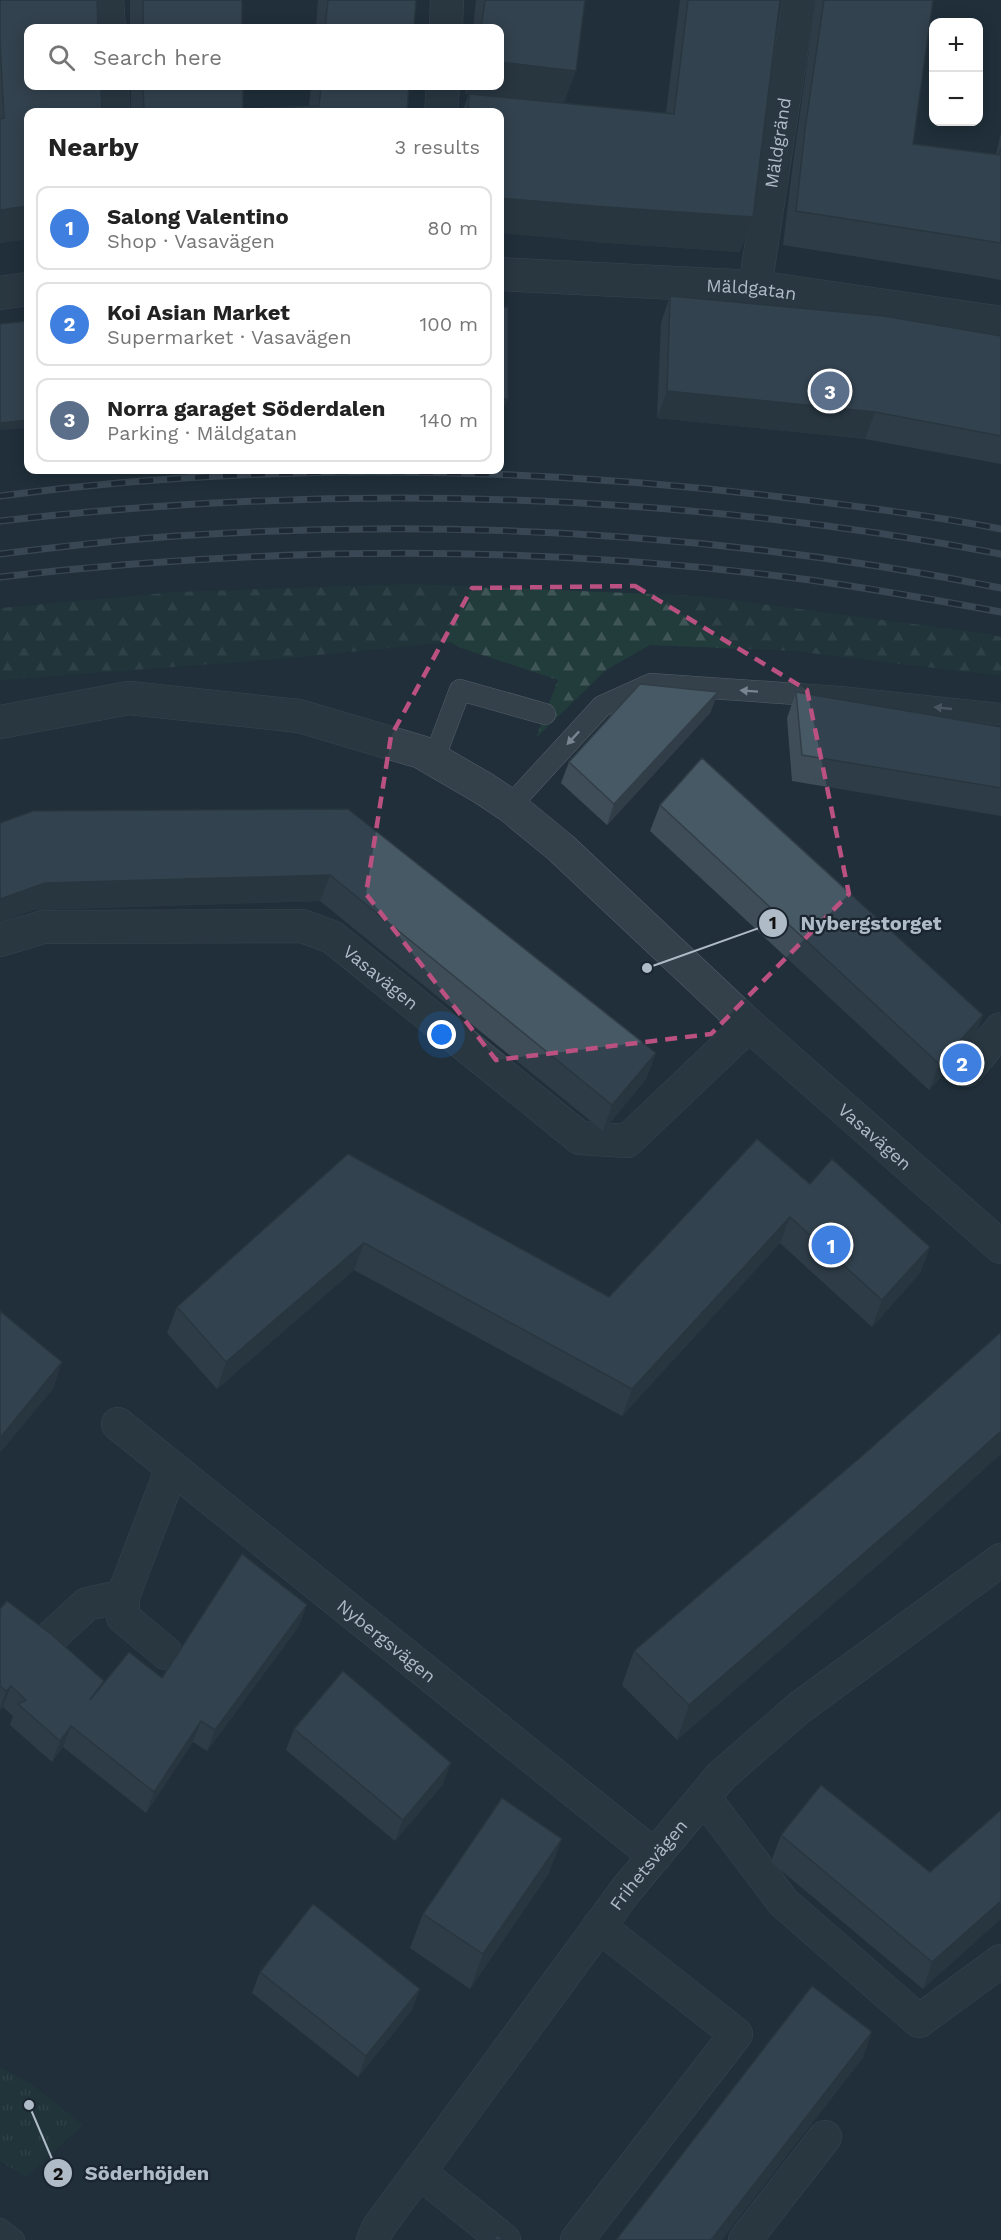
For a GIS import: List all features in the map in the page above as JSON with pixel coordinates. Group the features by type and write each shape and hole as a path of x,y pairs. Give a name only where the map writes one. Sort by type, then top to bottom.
{"street":[{"path":"107,0 109,24"},
{"path":"446,24 447,0"},
{"name":"Mäldgränd","path":"755,287 799,0"},
{"path":"112,90 113,108"},
{"path":"441,108 443,90"},
{"name":"Mäldgatan","path":"504,274 755,287 1001,323"},
{"path":"0,292 24,289"},
{"name":"Vasavägen","path":"0,722 129,698 299,716 421,752 510,806 561,848 749,1025 1001,1246"},
{"name":"Vasavägen","path":"0,940 43,927 302,926 332,937 580,1138 627,1141 749,1025"},
{"path":"967,1070 1001,1029"},
{"name":"Nybergsvägen","path":"118,1424 654,1856"},
{"path":"166,1653 123,1617 123,1596 172,1468"},
{"name":"Frihetsvägen","path":"373,2240 378,2228 418,2172 599,1926 721,1776 799,1708 1001,1560"},
{"path":"50,1638 87,1604 123,1596"},
{"path":"704,1797 783,1902 919,2021 1001,1961"},
{"path":"577,2240 736,2034 599,1926"},
{"path":"745,2240 825,2137"},
{"path":"418,2172 504,2240"}],"lane":[{"path":"510,806 603,706 651,684 840,697 1001,714"},
{"path":"434,759 460,690 545,714"},
{"path":"0,2229 14,2240"}],"highlighted area":[{"path":"635,586 807,690 849,894 711,1034 496,1060 366,894 391,736 472,588"}],"green space":[{"path":"412,584 701,596 990,634 1001,637 1001,676 793,651 650,645 606,670 536,738 558,680 458,647 450,642 279,659 0,680 0,608 176,592"},
{"path":"0,2067 33,2085 83,2125 26,2177 0,2161"}],"building":[{"path":"0,0 97,0 98,24 24,24 24,90 101,90 102,108 24,108 24,207 0,210 0,119 4,118"},
{"path":"143,0 242,0 242,24 143,24"},
{"path":"328,0 416,0 414,24 325,24"},
{"path":"485,0 585,0 576,71 504,62 504,24 482,24"},
{"path":"688,0 780,0 753,217 504,198 504,108 468,108 469,94 674,114"},
{"path":"824,0 933,0 913,144 999,155 1001,148 1001,243 796,211 805,129"},
{"path":"143,90 243,90 243,108 144,108"},
{"path":"321,90 409,90 407,108 268,108 319,106"},
{"path":"670,296 884,316 1001,336 1001,436 875,412 667,391"},
{"path":"504,307 508,307 508,399 504,399"},
{"path":"24,321 24,420 0,423 0,324"},
{"path":"640,684 718,692 614,804 569,762"},
{"path":"796,692 1001,727 1001,788 802,755"},
{"path":"702,758 983,1015 939,1064 660,805"},
{"path":"348,809 656,1053 612,1105 330,875 45,883 0,899 0,823 33,811"},
{"path":"757,1139 810,1184 832,1159 930,1247 882,1300 790,1217 632,1389 364,1243 226,1362 177,1307 348,1154 609,1297"},
{"path":"0,1311 62,1362 0,1438"},
{"path":"1001,1332 1001,1431 915,1509 689,1705 634,1651 862,1456"},
{"path":"242,1554 307,1605 215,1730 201,1721 154,1792 71,1726 60,1741 18,1704 26,1700 11,1686 6,1691 0,1686 0,1609 7,1601 52,1635 104,1681 90,1700 129,1652 162,1678"},
{"path":"343,1671 451,1763 403,1820 294,1729"},
{"path":"821,1785 930,1872 1001,1810 1001,1901 932,1962 781,1835"},
{"path":"502,1798 562,1839 483,1954 423,1914"},
{"path":"313,1904 420,1989 366,2056 260,1972"},
{"path":"812,1986 872,2032 711,2240 616,2240"},
{"path":"497,2235 504,2240 493,2240"}],"railway":[{"path":"0,496 97,485 268,474"},
{"path":"489,474 586,479 781,497 864,507 1001,529"},
{"path":"0,521 126,509 251,501 376,498 502,500 627,506 752,517 876,533 1001,554"},
{"path":"0,554 154,538 279,531 487,530 694,543 797,555 1001,588"},
{"path":"0,577 98,567 295,555 394,553 492,555 689,566 787,577 1001,612"}],"place":[{"name":"Norra garaget Söderdalen","path":"830,391"},
{"name":"Nybergstorget","path":"647,968"},
{"name":"Koi Asian Market","path":"962,1063"},
{"name":"Salong Valentino","path":"831,1245"},
{"name":"Söderhöjden","path":"29,2105"}]}
